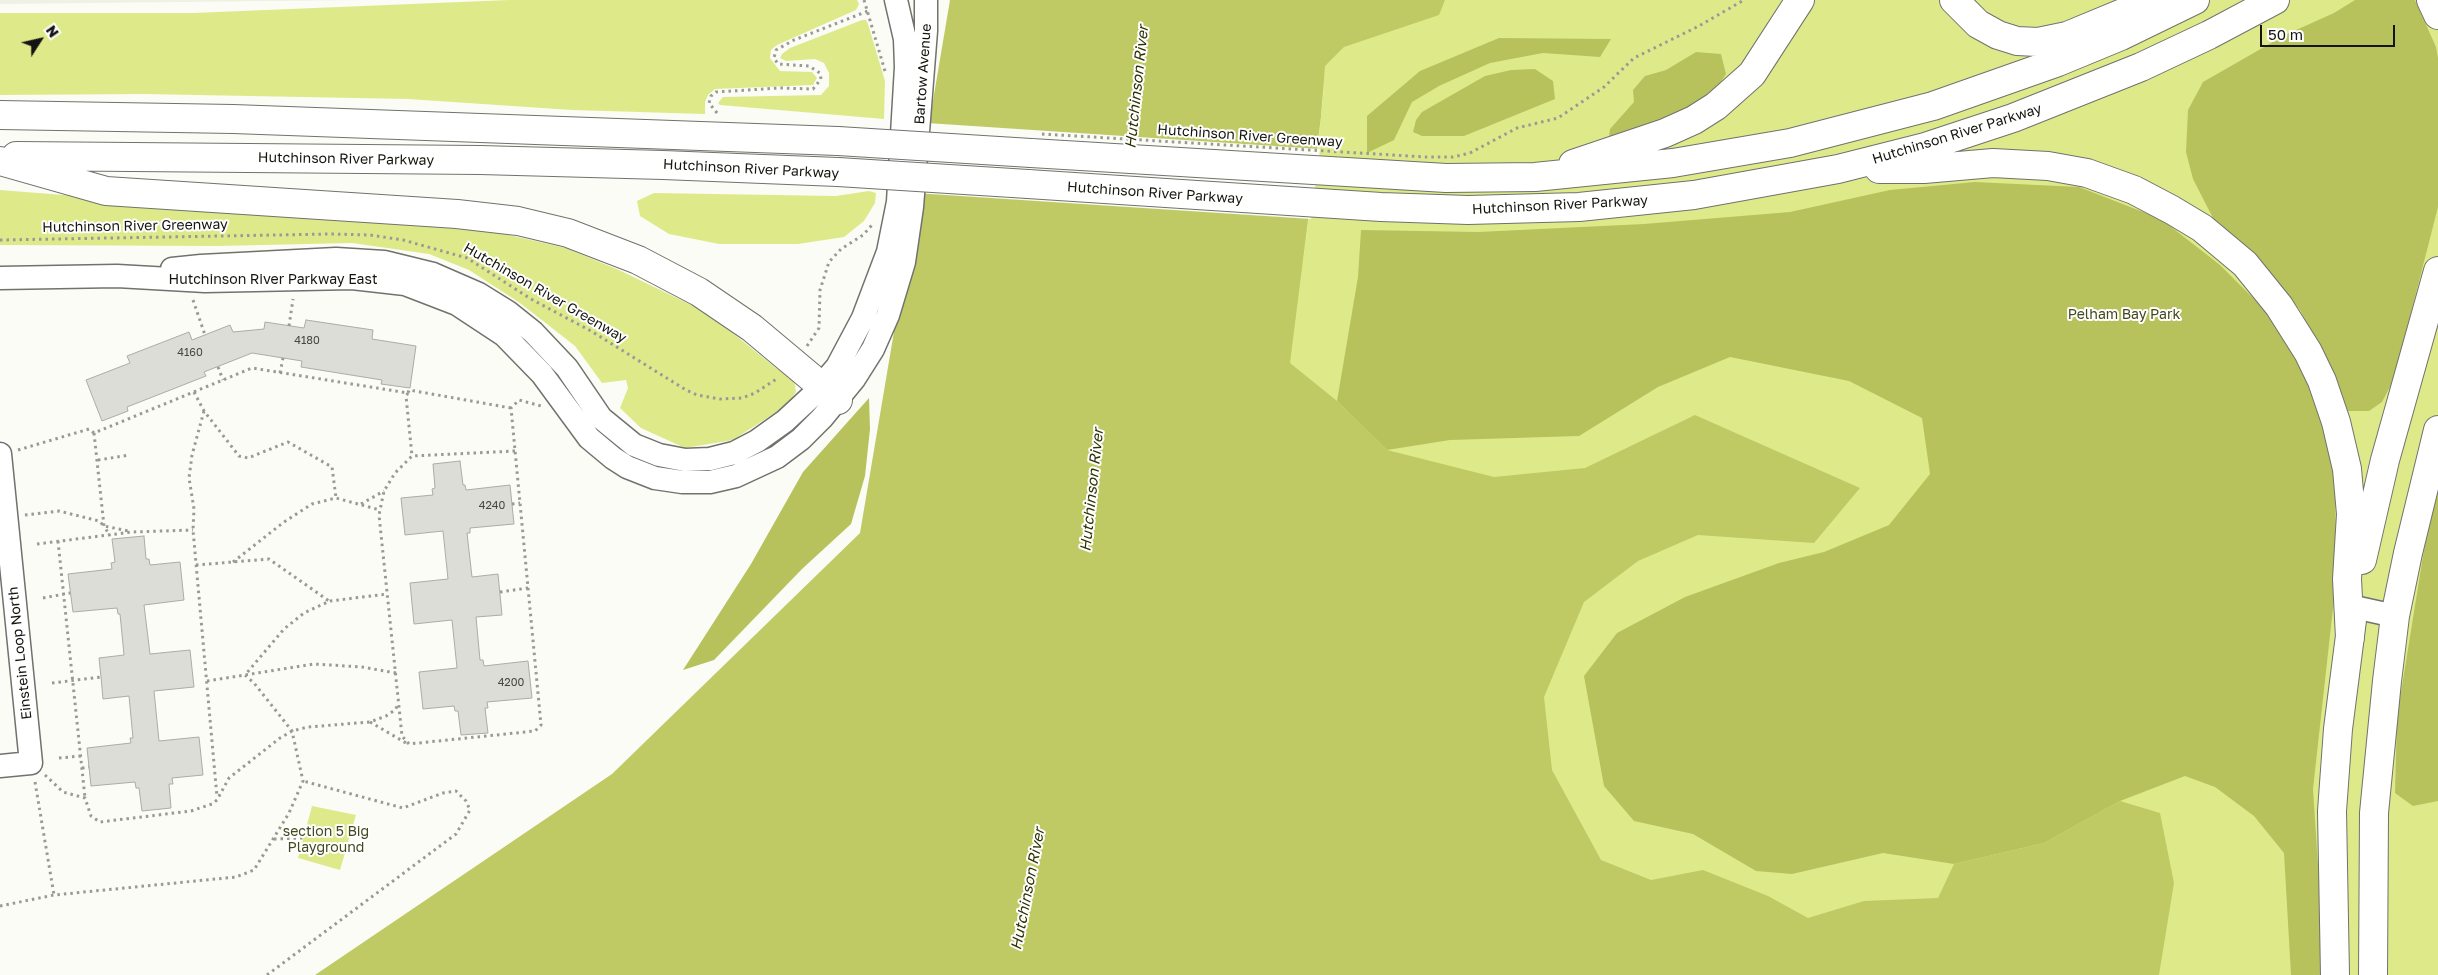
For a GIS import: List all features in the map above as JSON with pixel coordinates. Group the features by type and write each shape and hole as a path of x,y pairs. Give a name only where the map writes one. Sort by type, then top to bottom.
{"highway":[{"path":"1535,176 1665,133 1716,106 1752,74 1800,0"},
{"path":"1954,0 1978,24 1998,35 2017,41 2038,42 2067,36 2125,12 2180,0"},
{"path":"0,115 243,119 838,141 1382,175 1469,166 1535,176 1635,168 1710,158 1799,141 1889,119 1978,92 2041,69 2121,36 2195,0"},
{"name":"Hutchinson River Parkway","path":"0,156 480,160 673,165 838,172 1381,207 1468,210 1638,202 1738,189 1838,169 1924,147 2048,106 2183,48 2275,0"},
{"path":"2430,0 2438,15"},
{"path":"0,161 106,191 457,214 518,221 545,227 613,249 684,283 730,312 829,393"},
{"path":"1838,169 1924,169 1993,163 2074,170 2121,184 2158,202 2202,228 2232,253 2265,288 2301,340 2322,381 2336,422 2347,469 2351,514 2347,579 2350,638"},
{"path":"2335,975 2332,811 2338,729 2354,607 2362,559 2385,460 2438,271"},
{"path":"2373,975 2374,813 2384,706 2396,616 2418,507 2438,430"}],"street":[{"path":"890,0 906,53"},
{"name":"Bartow Avenue","path":"896,0 903,25 906,53 909,148"},
{"name":"Bartow Avenue","path":"909,148 926,31 926,0"},
{"name":"Hutchinson River Parkway East","path":"0,278 117,276 186,280 352,278 388,281 441,296 474,314 504,335 530,360 589,438 627,467 656,478 682,482 724,479 763,465 801,439 829,393 837,367 856,335 888,252 909,148"},
{"name":"Hutchinson River Parkway East","path":"117,276 200,266 336,259 384,262 433,274 479,294 521,321 556,355 611,428 634,445 672,458 710,459 745,448 829,393"},
{"name":"Einstein Loop North","path":"0,454 5,523 31,763"},
{"path":"2354,607 2396,616"},
{"path":"0,766 31,763"}],"path":[{"path":"864,0 887,79"},
{"name":"Hutchinson River Greenway","path":"1038,133 1417,157 1453,157 1469,166 1517,128 1558,118 1604,87 1634,58 1697,27 1744,0"},
{"path":"724,113 715,112 710,106 711,96 716,92 779,88 813,89 818,86 820,73 816,68 778,64 774,58 776,50 794,40 868,12"},
{"name":"Hutchinson River Greenway","path":"0,240 331,234 370,235 424,245 467,258 531,300 592,331 686,390 697,395 720,399 742,398 754,393 773,382 793,362 819,328 820,290 829,262 841,249 863,235 876,220"},
{"path":"289,326 297,279"},
{"path":"186,280 205,335"},
{"path":"280,373 283,358"},
{"path":"218,367 223,380"},
{"path":"94,433 252,368 408,393 410,390 511,408"},
{"path":"194,392 204,411 239,456 248,458 288,442 332,467 336,498"},
{"path":"408,393 406,396 412,456"},
{"path":"511,408 519,400 543,406 558,395"},
{"path":"370,722 408,744 535,731 541,725 511,408"},
{"path":"204,411 192,455 189,478 194,509 196,565 217,800"},
{"path":"0,454 90,430 94,433"},
{"path":"94,433 104,526"},
{"path":"408,744 402,736 387,594 380,510 384,491 395,473 412,456 515,451"},
{"path":"98,460 130,455"},
{"path":"360,504 384,491"},
{"path":"233,562 284,522 312,504 336,498 380,510"},
{"path":"512,504 520,503"},
{"path":"5,523 59,511 99,521 110,536"},
{"path":"104,526 132,532"},
{"path":"37,544 132,532 194,530"},
{"path":"58,542 85,798 91,816 100,822 204,809 217,800 224,785 230,778 280,738 292,731 308,727 370,722 386,716 395,710 399,704"},
{"path":"196,565 269,559 330,601"},
{"path":"500,592 528,588"},
{"path":"43,598 70,593"},
{"path":"244,676 284,629 304,613 330,601 387,594"},
{"path":"207,681 314,664 362,667 396,674"},
{"path":"0,906 54,895 236,877 254,870 289,813 303,781 292,731 254,683 244,676"},
{"path":"52,683 101,677"},
{"path":"530,679 537,678"},
{"path":"60,758 80,756"},
{"path":"31,763 63,792 85,798"},
{"path":"31,763 54,895"},
{"path":"82,768 89,767"},
{"path":"267,975 456,834 470,810 466,801 456,791 443,792 403,808 303,781"},
{"path":"273,839 303,838"}],"shaded area":[{"path":"0,0 363,0 0,4"}],"green space":[{"path":"509,0 857,0 859,4 856,10 777,45 771,50 770,58 780,71 812,72 817,78 813,85 715,89 708,95 705,102 705,114 572,110 408,99 144,94 0,95 0,13 193,13"},
{"name":"Pelham Bay Park","path":"1219,0 2438,0 2438,975 1157,975","holes":["1324,85 1321,117 1302,270"]},
{"path":"2355,0 2415,0 2436,47 2438,58 2438,207 2394,379 2382,402 2369,411 2348,411 2326,360 2300,310 2260,259 2214,220 2193,179 2186,152 2188,110 2203,82 2285,35 2334,13"},
{"path":"866,20 868,24 885,81 884,119 720,105 718,103 723,97 821,95 829,86 829,73 824,63 815,59 786,61 780,58 782,54 790,48"},
{"path":"1499,38 1611,39 1600,57 1543,53 1490,63 1439,86 1412,102 1394,140 1367,153 1367,116 1420,71"},
{"path":"1696,52 1721,54 1726,74 1715,91 1676,116 1618,139 1609,137 1610,129 1634,102 1633,90 1645,76 1666,70"},
{"path":"1535,69 1553,81 1555,99 1464,136 1422,136 1413,132 1416,120 1422,112 1485,76 1511,70"},
{"path":"1975,182 2079,187 2161,219 2220,265 2269,314 2310,377 2335,463 2336,581 2313,789 2325,975 2291,975 2284,853 2254,816 2215,787 2185,776 2120,801 2044,843 1954,864 1883,853 1792,874 1756,871 1693,834 1634,821 1604,786 1584,676 1617,633 1685,597 1779,563 1824,552 1889,525 1930,474 1922,418 1849,381 1730,357 1658,387 1579,436 1450,440 1387,450 1337,401 1358,277 1361,230 1478,232 1644,224 1790,212 1890,190"},
{"path":"0,190 394,221 500,233 566,248 619,270 708,313 776,368 794,380 796,392 787,405 733,440 685,448 641,428 620,408 628,388 626,380 602,383 575,346 520,303 469,270 429,254 352,243 217,246 0,245"},
{"path":"869,191 876,193 875,203 864,221 844,237 798,244 719,244 669,234 640,216 637,201 654,193 836,196"},
{"path":"869,398 870,429 865,476 851,524 802,569 714,660 683,670 751,564 803,472"},
{"path":"2438,487 2438,801 2413,806 2395,793 2397,717 2429,519"},
{"name":"section 5 Big Playground","path":"312,806 356,815 340,870 298,858"}],"water":[{"name":"Hutchinson River","path":"950,0 1445,0 1439,15 1344,47 1325,66 1321,117 1290,363 1337,401 1387,450 1494,477 1585,468 1695,415 1860,488 1814,543 1698,535 1638,561 1584,602 1544,697 1552,770 1601,860 1651,880 1703,870 1768,896 1808,918 1864,901 1938,898 1954,864 2044,843 2120,801 2160,813 2174,883 2159,975 315,975 612,774 860,533"}],"pier":[{"path":"927,123 1320,149 1311,219 915,193"}],"building":[{"path":"306,320 373,330 372,339 416,346 410,388 381,384 382,380 301,367 302,361 252,353 204,372 206,376 127,407 128,411 102,421 86,380 130,363 127,356 189,332 192,340 230,325 233,332 264,329 265,322 304,328"},
{"path":"460,461 463,485 465,485 466,490 510,485 514,524 470,528 470,533 467,533 472,577 498,574 502,615 476,617 480,660 483,660 484,666 528,661 532,698 487,702 488,708 485,708 488,733 461,735 458,711 455,711 454,706 423,709 419,672 457,668 452,620 414,624 410,583 448,579 443,531 405,535 401,498 433,495 432,489 435,488 433,464"},
{"path":"144,536 146,559 149,559 150,565 180,562 184,600 144,605 150,654 190,650 194,687 154,691 159,741 199,737 203,775 172,778 173,784 169,784 171,808 142,811 139,788 136,788 135,782 91,786 87,748 131,743 130,738 133,738 129,696 103,699 99,658 124,655 120,614 118,614 117,608 73,612 68,574 112,569 111,563 115,562 112,539"}]}
